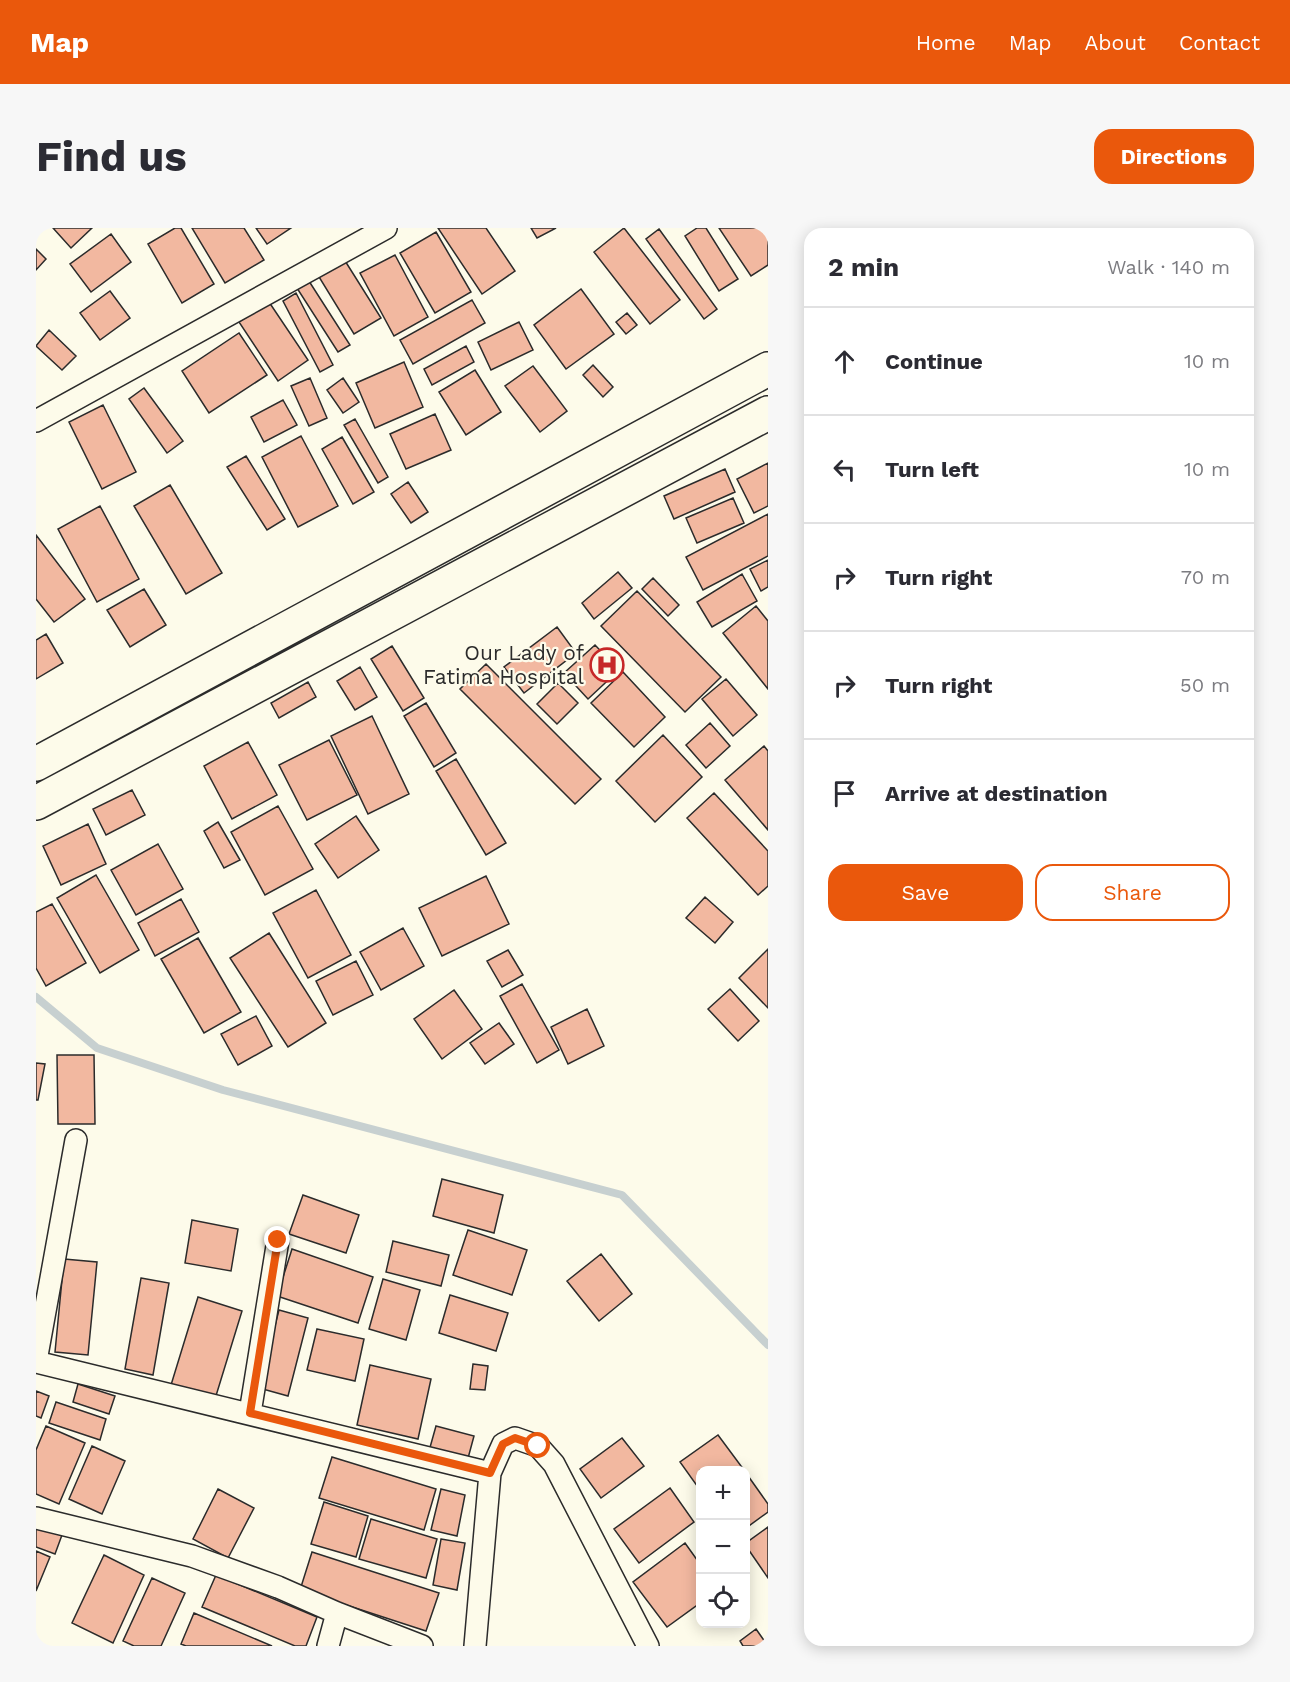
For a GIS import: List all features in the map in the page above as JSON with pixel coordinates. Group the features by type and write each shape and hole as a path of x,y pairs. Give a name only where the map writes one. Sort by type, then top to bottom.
{"main road":[{"path":"36,764 768,369"},
{"path":"36,803 768,413"}],"street":[{"path":"36,421 386,228"},
{"path":"76,1140 36,1362 490,1473"},
{"path":"250,1413 278,1240"},
{"path":"475,1646 490,1473 503,1444 515,1438 538,1446 554,1464 648,1646"},
{"path":"36,1518 192,1556 278,1587 337,1613 382,1640 422,1646"},
{"path":"328,1646 337,1613"}],"building":[{"path":"53,228 92,228 71,248"},
{"path":"175,228 181,228 214,284 182,303 148,244"},
{"path":"192,228 244,228 264,260 225,283"},
{"path":"256,228 291,228 267,244"},
{"path":"438,228 486,228 515,271 482,294"},
{"path":"531,228 556,228 537,238"},
{"path":"624,228 680,300 650,324 594,252"},
{"path":"697,228 706,228 738,279 719,291 685,236"},
{"path":"719,228 768,228 768,265 751,276"},
{"path":"659,229 717,309 704,319 646,239"},
{"path":"436,232 471,292 435,313 400,253"},
{"path":"111,234 131,262 91,292 70,264"},
{"path":"36,249 46,259 36,270"},
{"path":"395,255 428,317 394,336 360,273"},
{"path":"342,256 381,318 354,334 316,272"},
{"path":"307,278 350,345 338,352 295,285"},
{"path":"581,289 614,334 566,369 534,325"},
{"path":"110,291 130,318 100,340 80,313"},
{"path":"296,293 333,365 320,372 283,301"},
{"path":"472,300 485,323 413,364 400,340"},
{"path":"269,302 308,360 278,381 239,322"},
{"path":"627,313 637,325 626,334 616,322"},
{"path":"519,322 533,350 491,370 478,342"},
{"path":"49,330 76,356 62,370 36,346"},
{"path":"239,333 267,375 209,413 182,371"},
{"path":"466,346 474,362 432,385 424,369"},
{"path":"404,362 423,407 375,428 356,383"},
{"path":"593,365 613,387 603,397 583,375"},
{"path":"533,366 567,411 540,432 505,386"},
{"path":"475,370 501,412 466,435 439,392"},
{"path":"310,378 327,418 309,426 291,386"},
{"path":"343,378 359,402 343,413 327,390"},
{"path":"144,388 183,441 167,453 129,399"},
{"path":"283,400 297,425 264,442 251,417"},
{"path":"103,405 136,472 102,489 69,422"},
{"path":"435,414 451,450 406,469 390,434"},
{"path":"355,419 388,477 378,483 344,425"},
{"path":"301,436 338,506 298,527 262,457"},
{"path":"342,437 374,492 353,504 322,449"},
{"path":"246,456 285,519 267,530 227,467"},
{"path":"768,463 768,506 754,513 737,479"},
{"path":"725,469 735,492 674,519 664,496"},
{"path":"408,482 428,512 411,523 391,494"},
{"path":"170,485 222,573 186,594 134,506"},
{"path":"733,498 744,523 697,543 686,518"},
{"path":"100,506 139,579 97,602 58,529"},
{"path":"768,514 768,556 703,590 686,557"},
{"path":"36,535 85,599 54,622 36,599"},
{"path":"768,560 768,587 761,591 750,569"},
{"path":"618,572 632,588 594,619 582,603"},
{"path":"742,574 757,601 712,627 697,602"},
{"path":"653,578 679,605 668,616 642,589"},
{"path":"144,589 166,625 130,647 107,610"},
{"path":"637,591 721,677 685,712 601,626"},
{"path":"756,606 768,621 768,689 723,633"},
{"path":"557,627 576,653 524,693 504,667"},
{"path":"46,634 63,663 36,679 36,640"},
{"path":"595,645 619,670 588,699 564,673"},
{"path":"392,646 424,698 403,711 371,659"},
{"path":"486,664 601,779 575,804 460,689"},
{"path":"360,667 377,697 355,710 337,681"},
{"path":"623,672 665,717 634,747 591,703"},
{"path":"726,679 757,715 733,736 702,699"},
{"path":"308,682 316,697 279,718 271,703"},
{"path":"558,683 578,703 557,724 537,704"},
{"path":"426,703 456,753 434,767 404,716"},
{"path":"372,716 409,794 368,814 331,736"},
{"path":"710,723 730,746 706,768 686,745"},
{"path":"663,735 702,777 655,822 616,781"},
{"path":"329,740 357,795 307,820 279,765"},
{"path":"248,742 277,795 232,819 204,766"},
{"path":"764,746 768,751 768,830 725,780"},
{"path":"456,759 506,843 486,855 436,771"},
{"path":"132,790 145,815 106,835 93,809"},
{"path":"714,793 768,851 768,886 758,895 687,818"},
{"path":"278,806 313,869 265,895 231,832"},
{"path":"356,816 379,850 338,878 315,844"},
{"path":"218,822 240,860 224,868 204,831"},
{"path":"88,824 106,864 61,885 43,846"},
{"path":"158,844 183,889 136,915 111,870"},
{"path":"96,875 139,950 100,973 57,898"},
{"path":"486,876 509,924 442,956 419,908"},
{"path":"316,890 351,955 308,978 273,913"},
{"path":"705,897 733,922 715,943 686,918"},
{"path":"181,899 199,932 155,956 138,923"},
{"path":"52,904 86,963 46,986 36,968 36,912"},
{"path":"403,928 424,966 381,990 360,952"},
{"path":"269,933 326,1023 288,1047 230,958"},
{"path":"198,938 241,1012 204,1033 161,959"},
{"path":"768,949 768,1008 739,978"},
{"path":"508,950 523,975 502,987 487,961"},
{"path":"356,961 373,995 333,1015 316,981"},
{"path":"522,984 559,1050 537,1063 500,996"},
{"path":"730,989 759,1021 738,1041 708,1009"},
{"path":"454,990 482,1029 442,1059 414,1019"},
{"path":"587,1009 604,1046 568,1064 551,1027"},
{"path":"256,1016 272,1046 238,1065 221,1034"},
{"path":"499,1023 514,1044 485,1064 470,1043"},
{"path":"57,1055 94,1055 95,1124 58,1124"},
{"path":"36,1063 45,1064 38,1100 36,1100"},
{"path":"442,1179 503,1195 494,1233 433,1216"},
{"path":"303,1195 359,1215 346,1253 289,1234"},
{"path":"192,1220 238,1229 231,1271 185,1263"},
{"path":"468,1230 527,1250 512,1295 453,1275"},
{"path":"393,1241 449,1255 441,1286 386,1272"},
{"path":"292,1249 373,1277 358,1323 277,1296"},
{"path":"601,1254 632,1294 599,1321 567,1281"},
{"path":"64,1259 97,1262 88,1355 55,1352"},
{"path":"141,1278 169,1283 153,1375 125,1369"},
{"path":"383,1279 420,1290 406,1340 369,1329"},
{"path":"450,1295 508,1313 496,1351 439,1333"},
{"path":"198,1297 242,1311 215,1399 171,1385"},
{"path":"279,1310 308,1318 288,1396 259,1388"},
{"path":"317,1329 364,1339 355,1381 307,1370"},
{"path":"473,1364 488,1366 485,1390 470,1389"},
{"path":"370,1365 431,1379 418,1439 357,1425"},
{"path":"78,1384 115,1396 109,1414 73,1402"},
{"path":"36,1391 49,1396 41,1418 36,1416"},
{"path":"56,1402 106,1419 100,1440 49,1423"},
{"path":"46,1426 85,1443 59,1504 36,1494 36,1450"},
{"path":"436,1426 474,1436 467,1462 429,1451"},
{"path":"718,1435 741,1466 696,1466 696,1484 680,1462"},
{"path":"622,1438 644,1466 601,1498 580,1469"},
{"path":"92,1446 125,1461 102,1514 69,1499"},
{"path":"332,1457 436,1489 424,1530 319,1498"},
{"path":"750,1479 768,1504 768,1512 750,1525"},
{"path":"670,1488 694,1522 639,1563 614,1529"},
{"path":"218,1489 254,1508 228,1558 193,1539"},
{"path":"441,1489 465,1495 457,1536 431,1530"},
{"path":"324,1502 368,1516 356,1557 311,1544"},
{"path":"371,1519 437,1539 426,1578 359,1559"},
{"path":"36,1525 62,1535 55,1554 36,1547"},
{"path":"768,1527 768,1578 750,1552 750,1540"},
{"path":"441,1539 465,1543 457,1590 433,1585"},
{"path":"685,1543 696,1558 696,1606 667,1627 633,1582"},
{"path":"36,1551 50,1557 36,1591"},
{"path":"312,1552 439,1593 426,1631 300,1590"},
{"path":"104,1555 144,1575 113,1643 72,1623"},
{"path":"216,1575 317,1617 306,1646 295,1646 202,1607"},
{"path":"152,1578 185,1593 161,1646 134,1646 123,1641"},
{"path":"194,1613 272,1646 186,1646 181,1644"},
{"path":"756,1629 768,1646 743,1646 740,1641"}],"waterway":[{"path":"36,997 97,1048 223,1090 622,1195 768,1345"}],"place":[{"name":"Our Lady of Fatima Hospital","path":"607,665"}],"route":[{"path":"278,1240 250,1413 490,1473 503,1444 515,1438 538,1446"}]}
